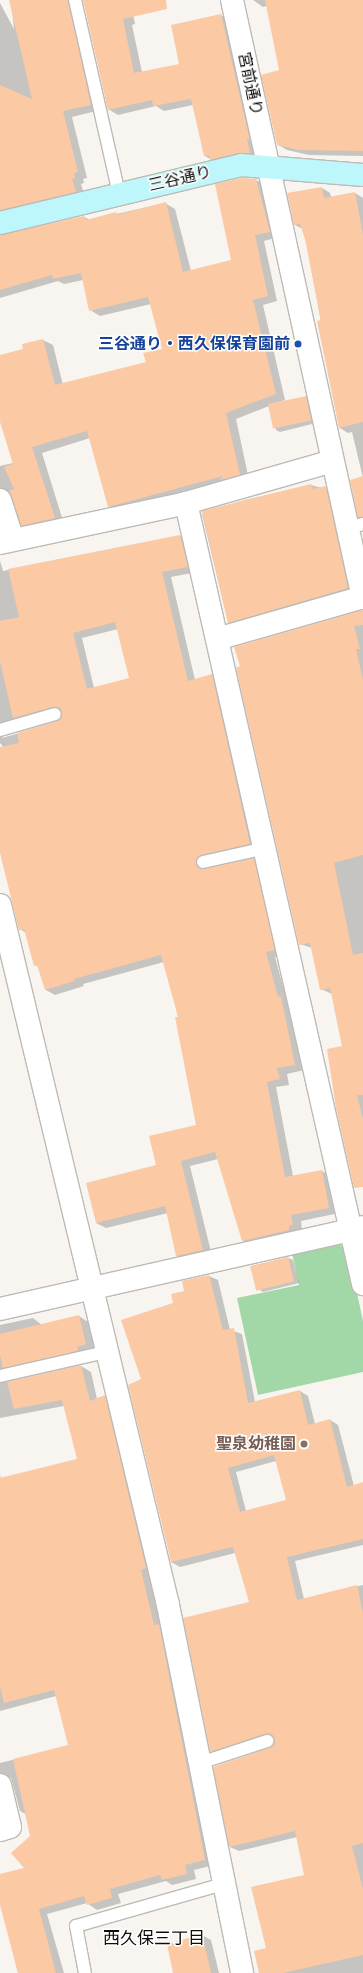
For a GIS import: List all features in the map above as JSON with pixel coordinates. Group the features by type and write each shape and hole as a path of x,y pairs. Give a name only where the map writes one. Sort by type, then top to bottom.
{"street":[{"name":"宮前通り","path":"232,0 332,461 355,526 363,598"},
{"name":"三谷通り","path":"0,223 241,165 363,175"},
{"path":"0,500 6,541 186,503 332,461"},
{"path":"186,503 266,848 357,1228 363,1284"},
{"path":"217,639 363,598"},
{"path":"0,905 91,1290 168,1605 242,1973"},
{"path":"0,1309 91,1290 357,1228"},
{"path":"0,1786 10,1827 0,1830"}],"lane":[{"path":"75,0 119,194"},
{"path":"0,730 55,714"},
{"path":"203,862 266,848"},
{"path":"0,1376 106,1352"},
{"path":"200,1763 267,1740"},
{"path":"86,1973 76,1926 223,1884"}],"green space":[{"path":"337,1242 348,1251 363,1321 363,1372 258,1395 237,1298 299,1285 292,1253"}],"building":[{"path":"9,0 68,0 91,105 63,111 78,172 74,173 75,178 72,179 76,192 0,210 0,85 32,99"},
{"path":"83,0 166,0 167,9 123,19 134,73 179,64 171,25 221,14 250,140 247,139 250,153 238,153 210,160 209,155 204,156 191,99 153,106 152,100 108,110"},
{"path":"265,0 363,0 363,151 299,150 277,145 261,75 279,70"},
{"path":"242,178 256,179 270,232 255,235 268,296 253,300 276,394 226,413 240,475 220,480 223,476 108,507 87,431 32,447 55,518 21,526 9,491 14,489 4,467 13,464 0,422 0,355 23,349 22,344 43,339 55,385 146,362 143,353 162,349 148,297 89,311 81,273 53,279 52,275 0,290 0,235 84,216 86,220 116,212 117,215 166,202 183,272 231,260 215,184"},
{"path":"322,187 324,198 355,192 363,235 363,422 339,428 317,321 321,320 305,239 300,224 294,225 287,193"},
{"path":"306,396 311,420 273,429 268,404"},
{"path":"363,476 363,517 358,518 350,480"},
{"path":"311,484 313,489 326,486 348,588 228,623 202,511"},
{"path":"180,535 188,567 162,572 188,681 212,674 250,844 201,855 196,863 198,867 204,869 254,858 275,950 266,952 278,997 281,996 295,1065 277,1068 280,1079 267,1082 285,1177 322,1170 329,1208 291,1215 293,1225 289,1226 289,1230 242,1241 215,1152 181,1161 203,1250 176,1256 165,1206 96,1223 86,1183 156,1165 149,1136 196,1125 175,1017 178,1017 161,955 74,979 75,981 45,990 37,965 34,966 24,929 19,930 0,853 0,747 19,743 17,733 57,721 62,712 60,708 53,707 13,718 0,661 0,621 19,617 8,569","holes":["115,622 129,678 87,689 73,633"]},
{"path":"363,610 363,625 354,626 360,649 356,649 363,680 363,855 334,863 353,955 363,953 363,1095 357,1095 363,1119 363,1187 354,1188 336,1108 327,1049 342,1046 330,988 320,990 310,943 299,945 236,668 240,666 234,647"},
{"path":"288,1257 294,1281 256,1291 250,1266"},
{"path":"209,1275 223,1330 234,1328 248,1403 300,1390 308,1425 330,1419 347,1487 363,1482 363,1539 287,1557 297,1600 357,1585 363,1613 363,1843 352,1846 363,1889 363,1955 283,1973 259,1973 254,1951 266,1948 251,1887 304,1875 295,1831 229,1847 213,1767 269,1748 274,1739 272,1735 265,1734 210,1752 183,1618 249,1602 233,1547 171,1562 128,1385 141,1379 121,1320 173,1303 171,1294 184,1291 182,1281","holes":["274,1455 286,1500 240,1512 228,1468"]},
{"path":"79,1315 86,1344 77,1347 78,1351 3,1368 0,1355 0,1334"},
{"path":"81,1365 90,1401 105,1395 146,1568 141,1570 154,1625 159,1624 205,1860 185,1865 187,1874 162,1880 160,1875 110,1889 112,1898 87,1905 84,1896 39,1909 56,1973 18,1973 0,1905 0,1874 24,1868 11,1853 30,1836 13,1759 68,1745 54,1690 4,1703 0,1687 0,1478 77,1459 62,1400 14,1409 7,1382"},
{"path":"202,1934 211,1973 173,1973 167,1944"}],"place":[{"name":"三谷通り・西久保保育園前","path":"298,344"},
{"name":"聖泉幼稚園","path":"304,1444"}],"district":[{"name":"西久保三丁目","path":"154,1940"}]}
